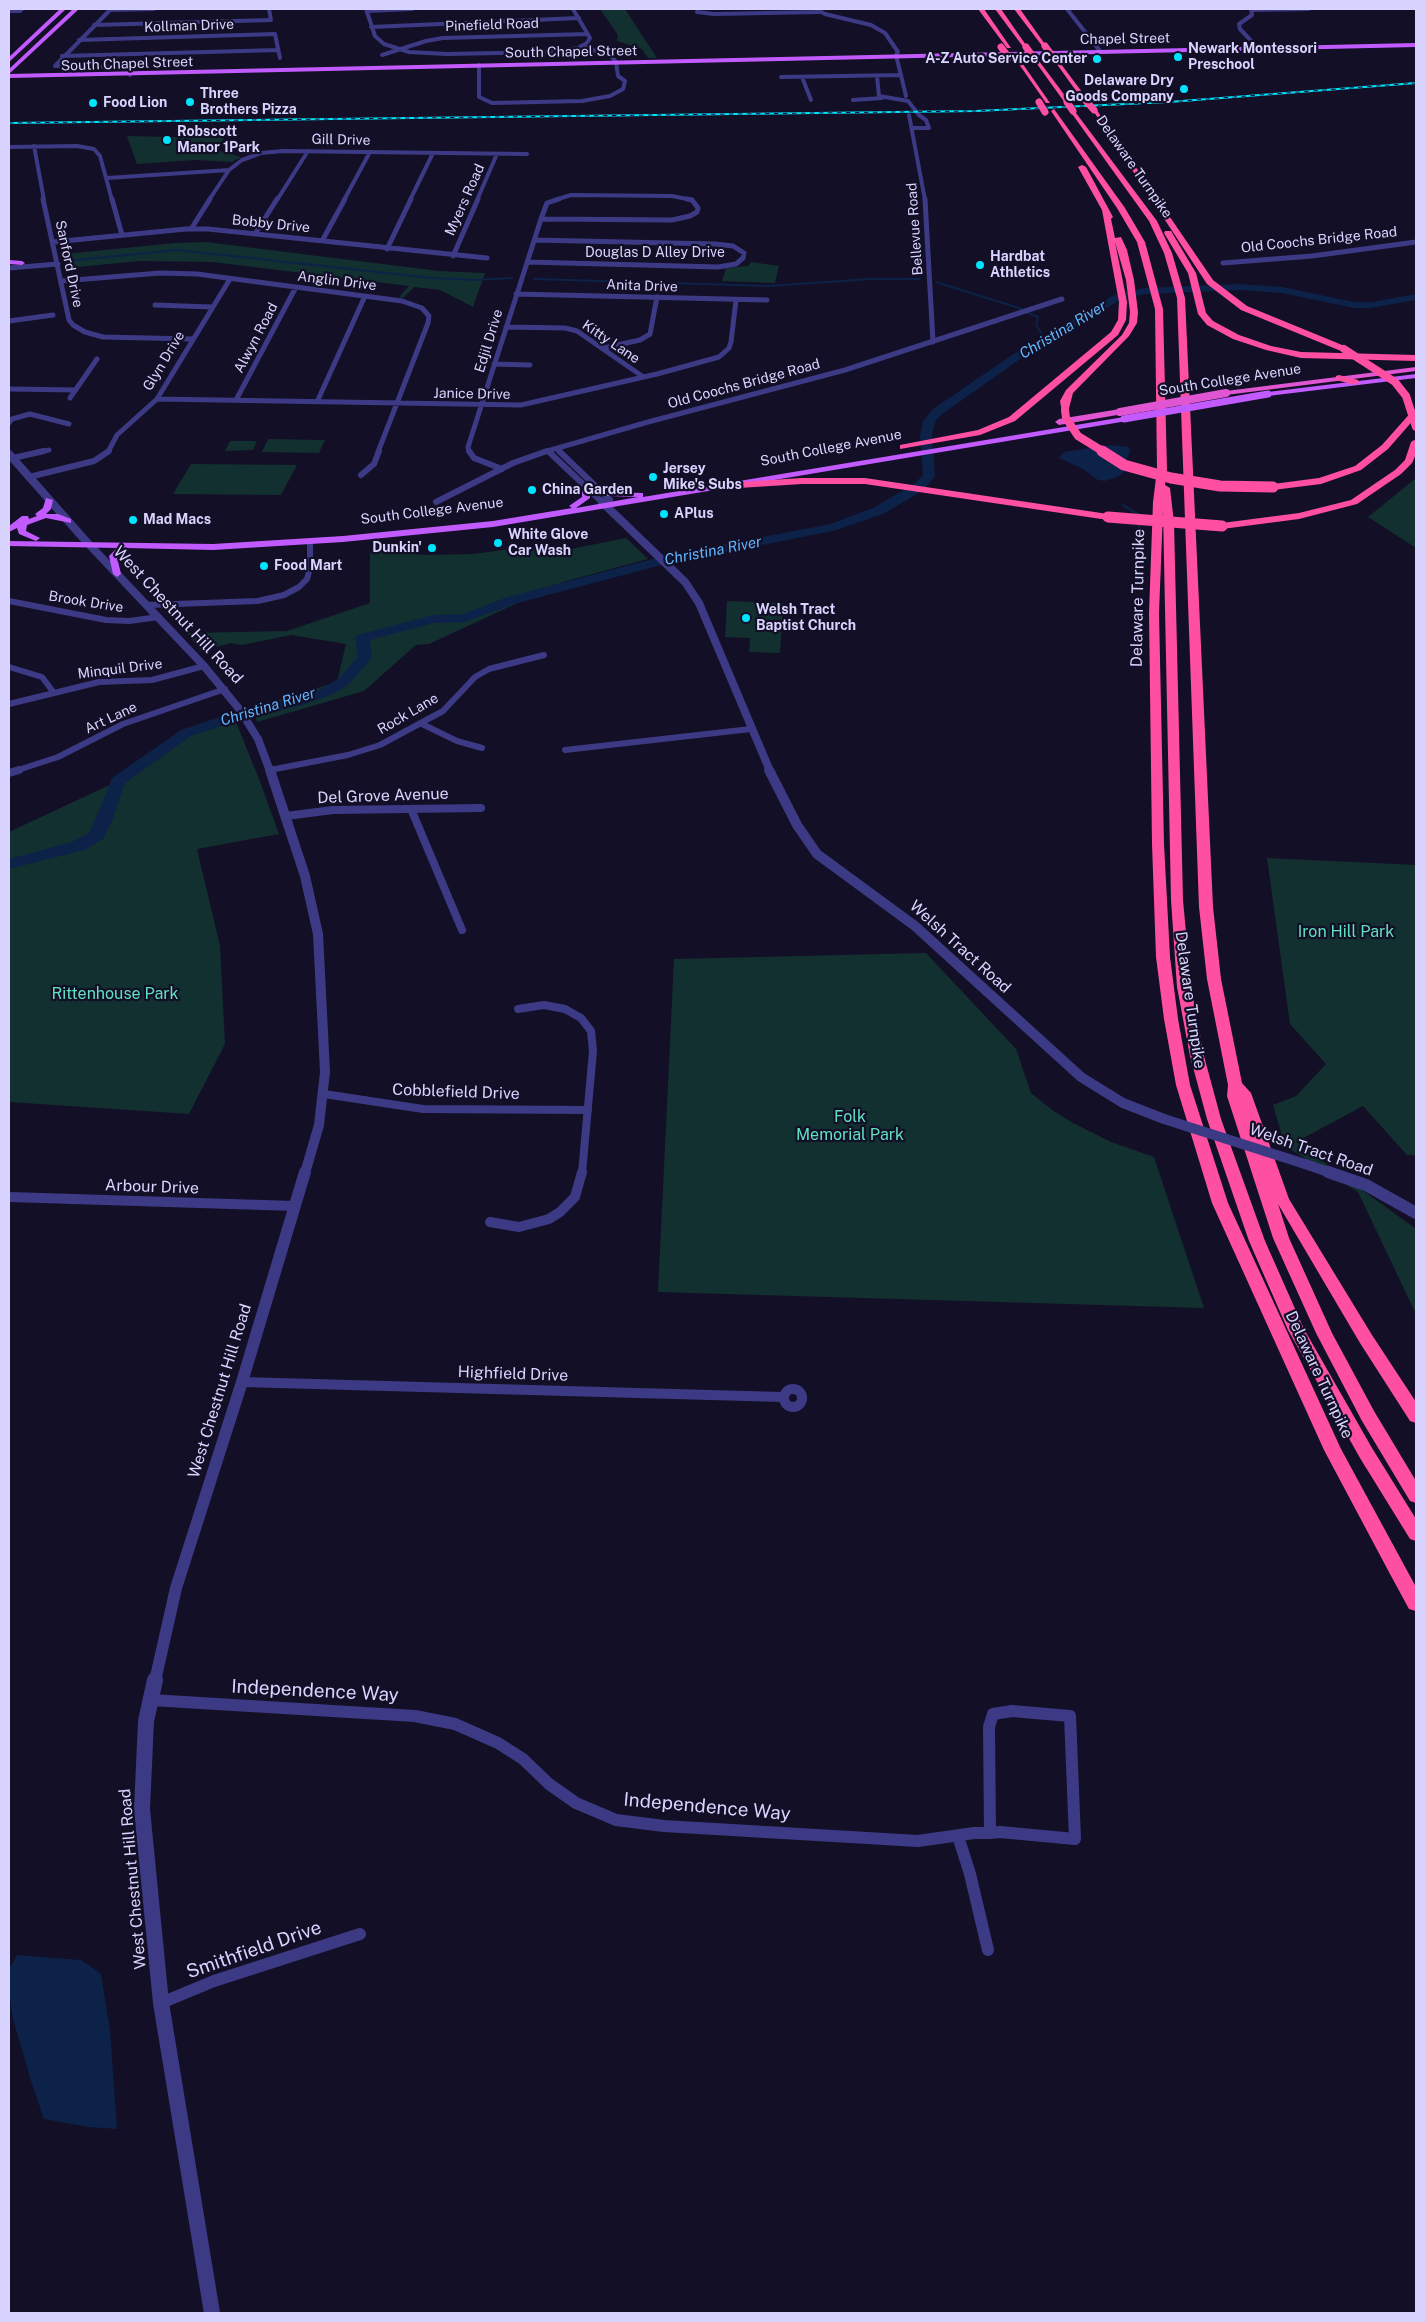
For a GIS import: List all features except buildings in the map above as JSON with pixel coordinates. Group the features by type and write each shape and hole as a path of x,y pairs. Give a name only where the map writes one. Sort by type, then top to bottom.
{"highway":[{"path":"975,9 1001,48 1012,58 1088,176 1105,208 1123,250 1130,280 1134,312 1133,323 1125,336 1070,392 1064,401 1066,418 1078,436 1124,465 1171,478 1220,486 1272,487 1321,481 1358,468 1385,447 1416,412"},
{"name":"Delaware Turnpike","path":"981,9 1008,47 1012,58 1048,102 1121,208 1141,242 1158,299 1162,470 1169,523 1170,641 1177,900 1184,986 1197,1056 1214,1119 1254,1232 1296,1330 1366,1453 1416,1534"},
{"name":"Delaware Turnpike","path":"998,9 1135,195 1162,238 1178,282 1182,298 1206,907 1214,979 1235,1085 1235,1103 1281,1238 1324,1334 1368,1416 1416,1496"},
{"path":"1016,9 1094,110 1210,282 1244,308 1344,349 1395,382 1406,396 1416,427"},
{"path":"1135,195 1147,202 1188,264 1198,294 1202,314 1210,323 1236,337 1269,348 1301,355 1416,358"},
{"path":"904,451 980,432 1012,419 1115,333 1122,320 1123,302 1105,208"},
{"name":"South College Avenue","path":"1059,422 1122,416 1226,393 1416,369"},
{"path":"1339,378 1355,382"},
{"path":"739,485 810,481 864,481 1108,517 1222,526 1299,516 1354,502 1398,472 1409,461 1416,446"},
{"name":"Delaware Turnpike","path":"1162,470 1158,502 1154,613 1158,844 1163,957 1171,1019 1183,1085 1220,1203 1236,1239 1333,1450 1416,1603"},
{"name":"Delaware Turnpike","path":"1235,1085 1244,1093 1282,1199 1361,1331 1416,1416"}],"main road":[{"path":"9,60 64,9"},
{"path":"26,77 10,70 76,9"},
{"name":"Chapel Street","path":"896,55 1416,44"},
{"name":"South Chapel Street","path":"26,77 896,55"},
{"path":"9,79 26,77"},
{"path":"9,264 22,263"},
{"name":"South College Avenue","path":"941,443 1268,394 1416,376"},
{"name":"South College Avenue","path":"941,443 1059,422"},
{"name":"South College Avenue","path":"9,544 213,546 310,542 493,524 608,504 739,485 904,451"},
{"name":"South College Avenue","path":"9,537 221,540 345,534 487,519 573,506 608,504 642,495 904,451"},
{"path":"573,506 586,498 586,487"},
{"path":"596,487 611,494 642,495"},
{"path":"39,514 47,509 49,500"},
{"path":"9,530 19,520 39,514 59,512"},
{"path":"36,538 22,532 21,526 24,523 46,516 55,516 68,521"},
{"path":"117,574 112,561 113,556 124,546"}],"street":[{"path":"9,11 20,11 22,9"},
{"path":"131,73 131,68 128,67 54,66 110,9 154,9"},
{"path":"94,25 272,20 269,9"},
{"path":"412,9 367,10 371,27 378,41 399,50 454,54 553,52 581,46 589,41 588,34 573,9"},
{"path":"1067,9 1100,51"},
{"path":"1258,48 1240,29 1240,24 1252,14 1252,9 1309,9"},
{"path":"698,12 714,14 818,10 876,27 885,33 891,42 888,44 896,55 906,96"},
{"path":"371,27 579,18"},
{"name":"Kollman Drive","path":"78,40 274,34 280,58"},
{"name":"Pinefield Road","path":"399,50 443,38 588,34"},
{"path":"480,65 479,97 488,102 501,104 576,102 610,96 621,90 626,84 618,76 616,62 606,53 581,46"},
{"path":"62,56 278,50"},
{"path":"382,55 399,50"},
{"path":"617,69 632,62"},
{"path":"782,77 901,75"},
{"path":"876,76 878,94 882,98"},
{"path":"802,77 811,100"},
{"path":"853,100 882,98 908,101 918,115 926,120 929,128 912,128"},
{"name":"Bellevue Road","path":"909,115 925,196 933,342"},
{"path":"9,146 77,146 94,149 100,156 108,178 122,234"},
{"name":"Sanford Drive","path":"34,146 34,155 69,320 85,332 117,338 192,339"},
{"path":"255,234 308,151"},
{"name":"Gill Drive","path":"191,229 229,170 242,160 261,153 308,151 527,154"},
{"path":"322,241 370,152"},
{"path":"387,249 433,153"},
{"name":"Myers Road","path":"453,256 497,154"},
{"path":"108,178 229,170"},
{"name":"Edjil Drive","path":"502,469 474,458 469,452 468,447 546,203 571,195 672,196 692,200 698,208 697,212 690,216 672,220 541,219"},
{"name":"Bobby Drive","path":"53,242 191,229 487,258"},
{"name":"Douglas D Alley Drive","path":"527,262 718,267 736,264 744,253 733,246 715,244 535,240"},
{"name":"Old Coochs Bridge Road","path":"1223,263 1312,256 1416,242"},
{"path":"22,263 58,262"},
{"path":"9,268 58,262"},
{"name":"Anglin Drive","path":"62,281 160,273 197,274 365,296 413,304 422,308 429,316 397,404 374,464 361,475"},
{"name":"Glyn Drive","path":"29,477 101,458 111,449 117,434 147,410 157,399 230,279"},
{"name":"Alwyn Road","path":"236,400 296,287"},
{"name":"Anita Drive","path":"516,294 767,300"},
{"path":"317,402 365,296"},
{"path":"604,348 640,340 650,334 657,297"},
{"name":"Old Coochs Bridge Road","path":"436,502 502,469 557,448 832,374 1062,299"},
{"name":"Janice Drive","path":"157,399 481,406 521,405 708,362 723,354 731,342 736,300"},
{"path":"155,305 212,307"},
{"path":"9,321 52,315"},
{"name":"Kitty Lane","path":"506,326 571,329 582,333 642,376"},
{"path":"70,398 97,359"},
{"path":"494,364 530,365"},
{"path":"9,389 76,390"},
{"path":"9,422 12,419 30,414 69,424"},
{"name":"Welsh Tract Road","path":"557,448 596,487 608,504"},
{"path":"11,456 48,450"},
{"name":"Welsh Tract Road","path":"548,451 586,487 608,504 685,582 704,613 751,729 797,825 817,854 915,926 1081,1077 1123,1103 1164,1119 1366,1185 1416,1213"},
{"name":"West Chestnut Hill Road","path":"11,456 90,546 148,605 225,689 248,722 260,744 286,816 316,919 323,1020 324,1094 319,1125 242,1382 176,1588 146,1721 142,1809 161,2003 212,2313"},
{"path":"148,605 258,601 284,595 299,587 308,579 310,542"},
{"name":"Brook Drive","path":"9,601 106,620 128,621 159,617"},
{"name":"Rock Lane","path":"270,770 359,752 422,724 443,711 475,677 488,669 544,655"},
{"name":"Minquil Drive","path":"9,704 107,680 152,680 204,666"},
{"path":"9,667 42,677 54,693"},
{"name":"Art Lane","path":"9,773 58,757 123,724 225,689"},
{"path":"422,724 457,741 482,748"},
{"path":"565,750 751,729"},
{"name":"Del Grove Avenue","path":"286,816 334,810 481,808"},
{"path":"411,809 462,930"},
{"path":"490,1222 508,1227 529,1226 549,1219 572,1201 580,1188 582,1177 593,1040 587,1025 573,1013 554,1006 534,1005 518,1009"},
{"name":"Cobblefield Drive","path":"324,1094 423,1109 588,1110"},
{"name":"Arbour Drive","path":"9,1197 295,1206"},
{"name":"Highfield Drive","path":"242,1382 782,1397"},
{"name":"Independence Way","path":"151,1700 415,1716 455,1724 498,1744 523,1759 549,1784 576,1803 616,1820 664,1826 918,1841 990,1833 1074,1839 1070,1716 1012,1711 993,1714 989,1727 990,1833"},
{"path":"958,1836 970,1874 988,1950"},
{"name":"Smithfield Drive","path":"161,2003 214,1981 360,1934"}],"green space":[{"path":"600,9 625,9 657,58 648,58 642,49 617,41 618,35"},
{"path":"127,136 224,138 216,150 241,157 232,162 195,160 137,164"},
{"path":"206,242 439,271 485,273 473,307 440,290 414,287 403,298 399,297 409,286 212,262 140,261 68,268 65,254 175,243"},
{"path":"751,262 779,266 775,283 722,281 726,268 748,266"},
{"path":"268,439 325,440 319,453 262,452"},
{"path":"230,441 257,441 253,450 225,451"},
{"path":"191,464 297,465 281,495 173,494"},
{"path":"1416,478 1416,548 1368,517"},
{"path":"626,538 648,559 563,582 429,644 416,645 364,691 257,722 253,708 337,682 346,644 291,635 242,645 231,643 201,651 187,633 287,631 370,603 370,553 382,551 425,555 473,554 533,546 541,555"},
{"path":"727,601 783,603 780,653 749,652 750,638 725,637"},
{"name":"Rittenhouse Park","path":"234,717 279,834 197,849 220,946 225,1044 189,1114 9,1102 9,832 118,781 186,733"},
{"name":"Iron Hill Park","path":"1267,858 1416,865 1416,1155 1407,1155 1363,1106 1296,1142 1416,1229 1416,1314 1358,1192 1285,1146 1273,1105 1296,1096 1326,1064 1290,1024"},
{"name":"Folk Memorial Park","path":"926,953 1016,1049 1031,1093 1052,1110 1073,1123 1111,1142 1154,1157 1204,1308 658,1292 674,959"}],"water":[{"path":"1111,445 1129,447 1130,451 1126,462 1128,468 1119,476 1105,481 1098,480 1083,469 1059,458 1064,452"},
{"path":"17,1955 81,1960 101,1974 110,2030 117,2129 89,2127 44,2119 13,2019 9,1990 9,1969"}],"waterway":[{"path":"66,261 177,250 432,278 476,280 512,278"},
{"path":"534,279 770,286 870,279 920,279"},
{"path":"936,282 1022,309"},
{"name":"Christina River","path":"9,864 78,846 97,835 118,781 186,733 234,717 270,710 297,702 326,692 343,682 365,658 362,638 434,619 464,618 513,600 664,560 833,527 878,511 919,487 929,476 926,435 929,421 937,412 1019,355 1118,297 1145,291 1239,287 1282,290 1354,305 1371,305 1416,297"},
{"path":"1028,313 1038,317 1036,325 1046,340"},
{"path":"1123,505 1139,515"},
{"path":"1139,522 1141,548"}],"railway":[{"path":"9,123 976,111 1169,102 1416,83"}],"place":[{"name":"Newark Montessori Preschool","path":"1178,57"},
{"name":"A-Z Auto Service Center","path":"1097,59"},
{"name":"Delaware Dry Goods Company","path":"1184,89"},
{"name":"Three Brothers Pizza","path":"190,102"},
{"name":"Food Lion","path":"93,103"},
{"name":"Robscott Manor 1Park","path":"167,140"},
{"name":"Hardbat Athletics","path":"980,265"},
{"name":"Jersey Mike's Subs","path":"653,477"},
{"name":"China Garden","path":"532,490"},
{"name":"APlus","path":"664,514"},
{"name":"Mad Macs","path":"133,520"},
{"name":"White Glove Car Wash","path":"498,543"},
{"name":"Dunkin'","path":"432,548"},
{"name":"Food Mart","path":"264,566"},
{"name":"Welsh Tract Baptist Church","path":"746,618"}]}
